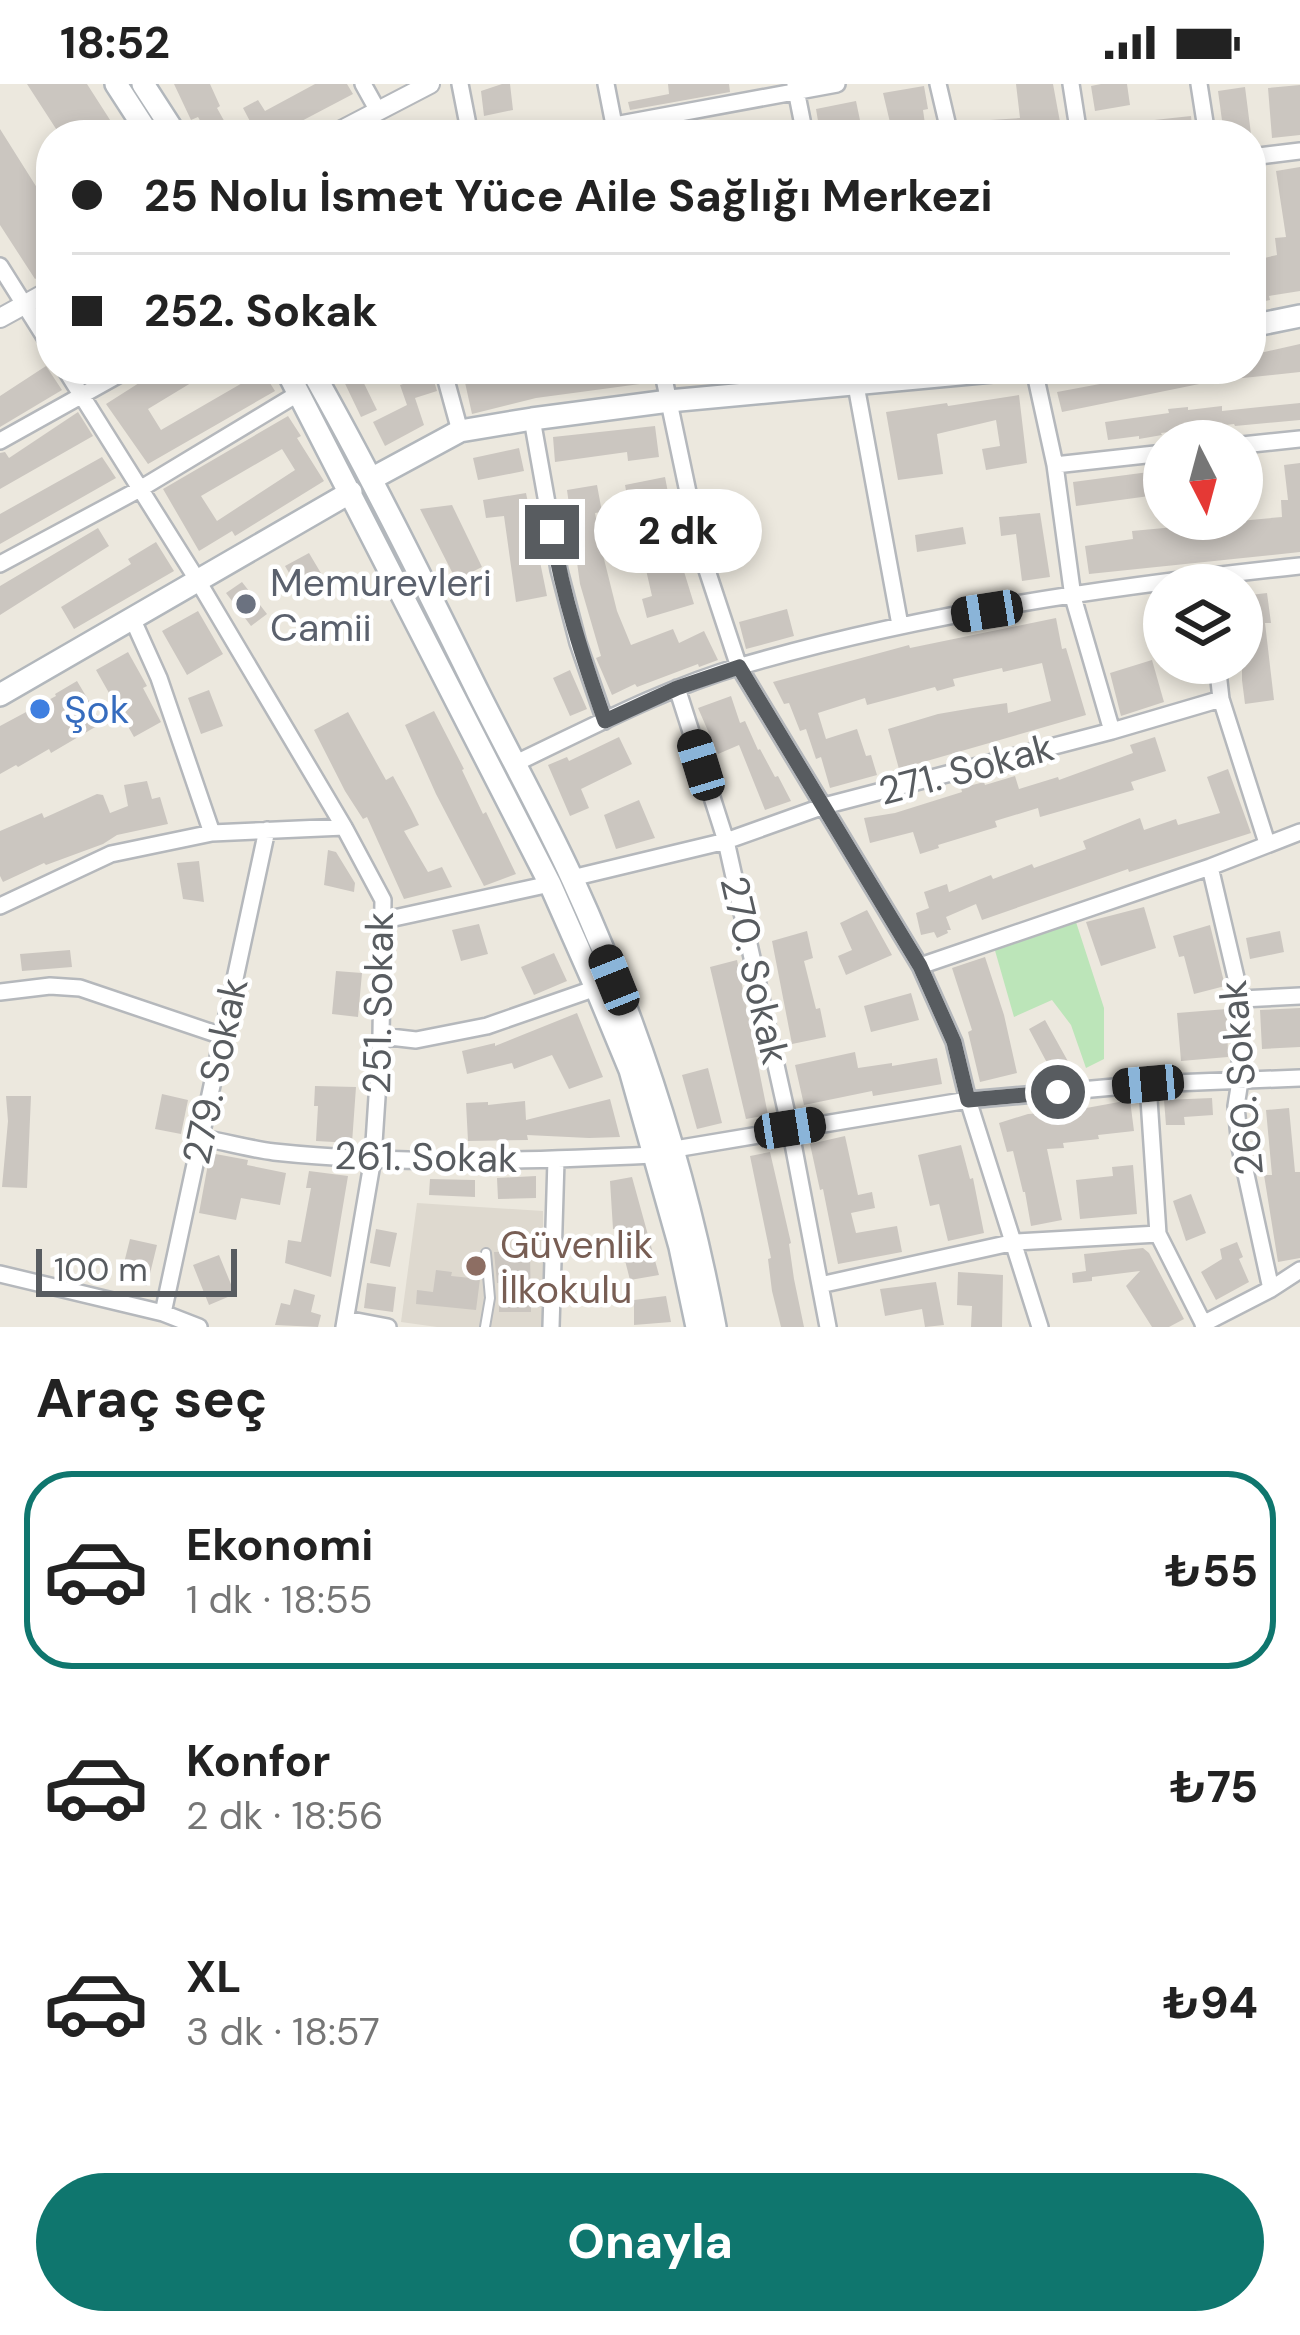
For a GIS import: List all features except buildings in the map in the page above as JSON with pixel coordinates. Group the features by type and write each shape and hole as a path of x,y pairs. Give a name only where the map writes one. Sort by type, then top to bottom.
{"main road":[{"path":"116,84 139,120"},
{"path":"143,84 166,120"},
{"path":"1266,323 1300,316"},
{"path":"293,384 628,1014 664,1152 697,1327"},
{"path":"320,384 373,478 514,764 561,881 596,988 664,1152 704,1266 715,1327"},
{"path":"373,478 460,431 800,384"},
{"path":"0,695 350,492"}],"street":[{"path":"363,84 378,111"},
{"path":"368,120 430,84"},
{"path":"460,84 467,120"},
{"path":"606,84 613,120"},
{"path":"658,120 795,88 837,84"},
{"path":"938,84 946,120"},
{"path":"1071,84 1077,120"},
{"path":"1199,84 1205,120"},
{"path":"795,88 802,120"},
{"path":"1266,155 1300,151"},
{"path":"0,266 36,324"},
{"path":"0,318 36,298"},
{"name":"251. Sokak","path":"75,384 198,581 383,900 373,1158 345,1323"},
{"path":"0,441 102,384"},
{"path":"447,384 460,431"},
{"path":"665,384 700,549 739,667 920,966 954,1042 1040,1327"},
{"path":"855,384 900,626"},
{"path":"1037,384 1073,597 1112,731"},
{"path":"0,564 140,489 298,394"},
{"path":"532,418 559,570 605,721"},
{"path":"1263,443 1300,439"},
{"path":"1054,465 1143,455"},
{"path":"1263,572 1300,566"},
{"path":"514,764 677,688 739,667 900,626 1143,588"},
{"path":"132,618 159,678 212,833"},
{"path":"1219,684 1267,843"},
{"name":"270. Sokak","path":"677,688 726,841 790,1128 828,1327"},
{"name":"271. Sokak","path":"385,920 726,841 824,806 1220,699"},
{"path":"0,906 111,854 212,833 344,827"},
{"name":"279. Sokak","path":"163,1313 267,830"},
{"path":"920,966 1300,832"},
{"name":"260. Sokak","path":"1210,867 1241,999 1236,1106 1240,1147 1271,1289"},
{"path":"0,992 80,988 222,1036"},
{"path":"381,1036 416,1040 487,1026 596,988"},
{"path":"1241,999 1300,996"},
{"name":"261. Sokak","path":"202,1138 270,1152 556,1160 664,1152 968,1100 1148,1084 1300,1078"},
{"path":"1148,1084 1158,1234 1204,1325 1300,1270"},
{"path":"551,1327 556,1160"},
{"path":"820,1285 1015,1242 1158,1234"},
{"path":"0,1274 163,1313 199,1327"},
{"path":"345,1323 388,1327"}],"lane":[{"path":"484,1327 490,1298 486,1253"}],"shaded area":[{"name":"Güvenlik İlkokulu","path":"417,1203 543,1211 543,1327 437,1327 401,1322"}],"green space":[{"path":"1076,922 1104,1008 1104,1059 1086,1068 1071,1025 1052,1000 1014,1017 994,947"}],"place":[{"name":"Memurevleri Camii","path":"246,604"},
{"name":"Şok","path":"40,709"},
{"name":"Güvenlik İlkokulu","path":"476,1266"}],"route":[{"path":"552,532 578,643 605,721 677,688 739,667 920,966 954,1042 968,1100 1058,1092"}]}
